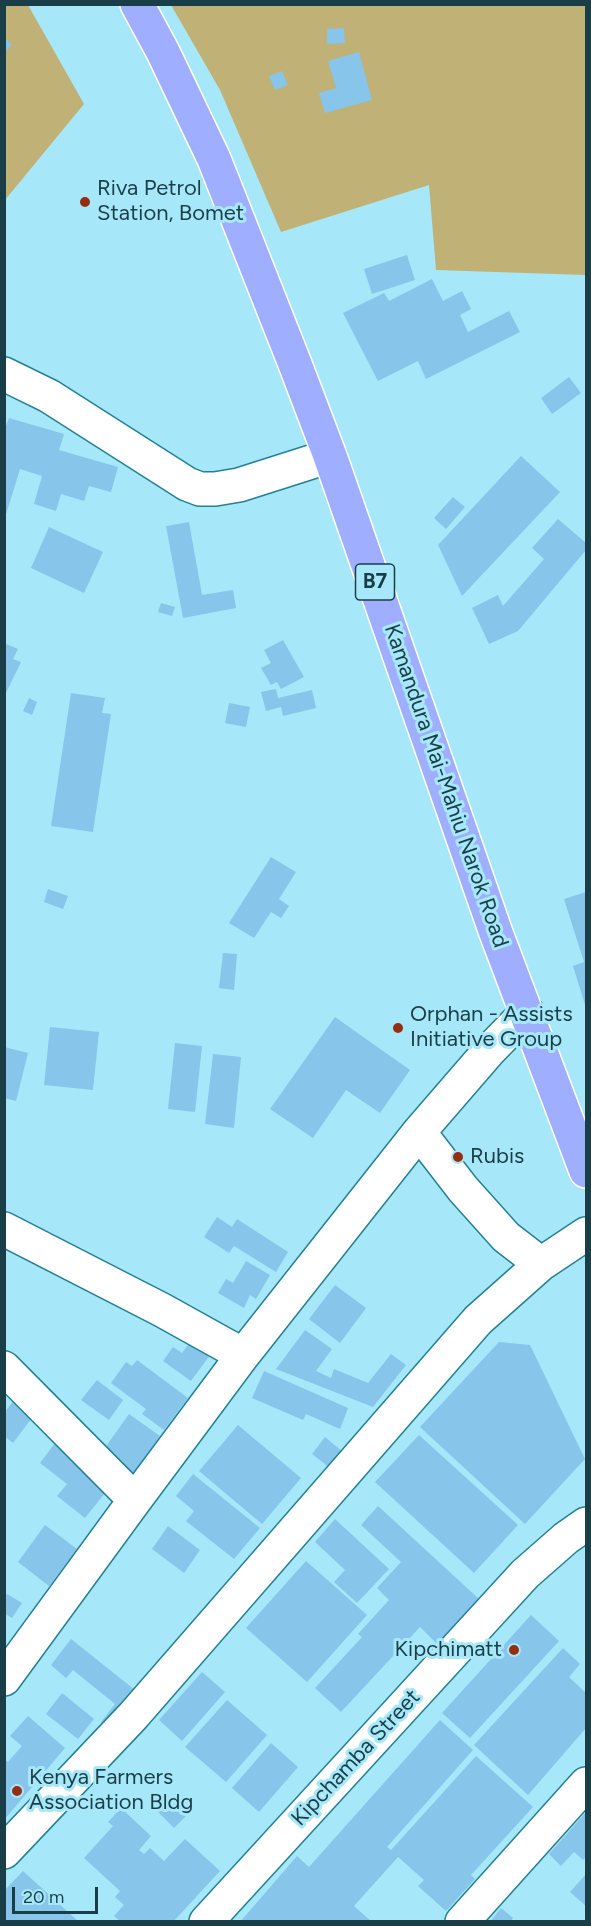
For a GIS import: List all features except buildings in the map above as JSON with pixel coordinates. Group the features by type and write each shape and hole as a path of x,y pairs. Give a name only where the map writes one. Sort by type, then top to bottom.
{"highway":[{"name":"Kamandura Mai-Mahiu Narok Road","path":"137,4 164,52 214,159 330,456 496,933 586,1171"}],"street":[{"path":"4,374 49,396 187,484 200,489 239,485 330,456"},
{"path":"4,1679 243,1355 419,1132 489,1051 527,1012"},
{"path":"419,1132 463,1189 506,1237 541,1264"},
{"path":"4,1229 162,1310 243,1355"},
{"path":"4,1852 133,1716 478,1320 541,1264 586,1234"},
{"path":"4,1368 135,1500"},
{"name":"Kipchamba Street","path":"206,1922 525,1574 566,1538 586,1524"},
{"path":"462,1922 586,1784"}],"shaded area":[{"path":"5,5 28,5 84,104 5,200"},
{"path":"171,5 586,5 586,275 436,270 429,185 281,232 220,90"}],"place":[{"name":"Riva Petrol Station, Bomet","path":"85,202"},
{"name":"Orphan - Assists Initiative Group","path":"398,1028"},
{"name":"Rubis","path":"458,1157"},
{"name":"Kipchimatt","path":"514,1650"},
{"name":"Kenya Farmers Association Bldg","path":"17,1791"}]}
